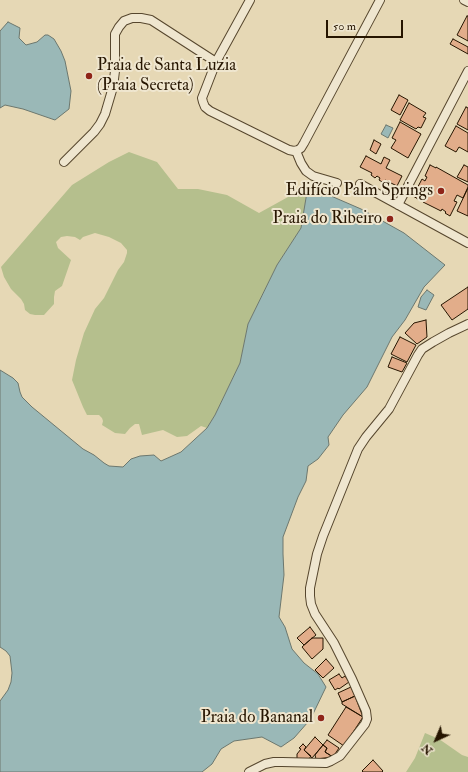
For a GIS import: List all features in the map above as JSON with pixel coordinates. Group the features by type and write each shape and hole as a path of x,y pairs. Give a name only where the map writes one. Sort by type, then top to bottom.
{"street":[{"path":"250,0 216,62 202,98 203,102 210,110 288,150 296,151 301,148 304,143 380,0"},
{"path":"464,0 468,2"},
{"path":"64,162 94,132 105,114 113,87 116,34 119,27 124,22 132,18 151,20 216,62"},
{"path":"398,205 468,71"},
{"path":"296,151 306,171 313,176 337,183"},
{"path":"360,184 468,243"},
{"path":"250,772 265,764 274,762 326,763 331,761 340,756 365,724 366,711 352,679 334,643 315,614 311,604 310,588 317,554 322,536 358,449 366,436 389,409 418,355 422,349 433,342 468,324"}],"green space":[{"path":"129,152 157,162 178,189 198,189 227,195 259,213 308,186 301,228 277,265 248,324 240,363 215,415 207,428 201,426 187,436 177,437 163,430 142,435 139,424 135,424 125,434 115,433 102,425 103,421 99,415 87,415 72,380 84,333 95,309 104,298 118,270 124,262 127,250 121,243 109,237 95,233 83,237 80,240 75,237 61,237 56,242 58,248 71,260 62,286 55,291 54,304 44,315 30,314 25,310 21,299 11,289 4,277 1,267 72,185 109,162"},
{"path":"425,733 439,739 462,755 468,757 468,772 406,772 415,758"}],"water":[{"path":"8,22 20,28 19,38 26,45 37,42 45,35 48,35 54,39 61,51 65,61 71,91 69,109 55,120 23,109 5,105 0,108 0,31"},
{"path":"386,125 393,128 388,138 381,134"},
{"path":"308,186 361,209 404,233 445,265 424,287 405,320 392,337 367,387 343,415 328,437 329,445 318,459 308,466 306,481 298,497 283,537 284,575 279,617 285,627 292,649 304,663 318,674 326,687 313,714 294,738 281,747 262,737 234,741 221,749 212,764 202,772 0,772 0,701 8,690 12,673 10,656 0,647 0,370 18,383 22,397 32,407 83,449 109,466 123,467 131,459 140,456 154,455 161,461 181,452 207,428 215,415 240,363 248,324 277,265 301,228"},
{"path":"427,290 434,295 426,310 418,307 421,297"}],"building":[{"path":"468,16 468,41 457,35"},
{"path":"453,39 468,47 468,54 450,44"},
{"path":"399,95 408,100 400,115 391,110"},
{"path":"409,103 426,113 423,117 426,118 421,128 418,127 416,129 400,120"},
{"path":"466,107 468,108 468,130 457,124"},
{"path":"400,122 421,134 408,158 391,148 396,140 392,138"},
{"path":"456,126 468,133 468,152 459,147 456,152 445,146"},
{"path":"374,140 381,144 376,154 370,150"},
{"path":"366,156 381,164 384,157 390,160 386,168 402,176 397,186 385,180 384,183 379,180 380,178 377,176 375,178 371,175 372,173 360,167"},
{"name":"Edifício Palm Springs","path":"430,165 468,185 463,198 457,195 454,201 457,202 450,216 442,209 441,211 423,202 424,199 419,197 418,199 413,196 422,179 425,181 427,177 425,176"},
{"path":"464,165 468,167 468,182 457,177"},
{"path":"468,188 468,216 457,211"},
{"path":"468,287 468,309 452,320 441,305"},
{"path":"426,320 427,337 417,344 405,333 414,323"},
{"path":"400,337 416,345 407,362 391,354"},
{"path":"392,357 407,363 402,372 388,367"},
{"path":"310,627 316,635 304,645 297,638"},
{"path":"312,638 323,638 323,649 312,659 302,647"},
{"path":"326,659 334,668 323,678 315,670"},
{"path":"339,674 342,678 345,676 349,682 335,690 329,680"},
{"path":"351,687 355,696 342,702 338,693"},
{"path":"355,696 363,717 342,704 342,702"},
{"path":"346,707 363,717 344,746 328,735"},
{"path":"315,737 323,745 312,758 304,750"},
{"path":"327,740 339,748 333,757 325,752 327,748 323,745"},
{"path":"303,744 306,747 304,750 311,756 309,759 297,759 297,754 301,749 299,748"},
{"path":"323,745 327,748 325,752 333,757 316,759 315,755"},
{"path":"373,760 383,771 363,772 362,771"}],"place":[{"name":"Praia de Santa Luzia (Praia Secreta)","path":"89,76"},
{"name":"Edifício Palm Springs","path":"441,191"},
{"name":"Praia do Ribeiro","path":"390,219"},
{"name":"Praia do Bananal","path":"321,718"}]}
